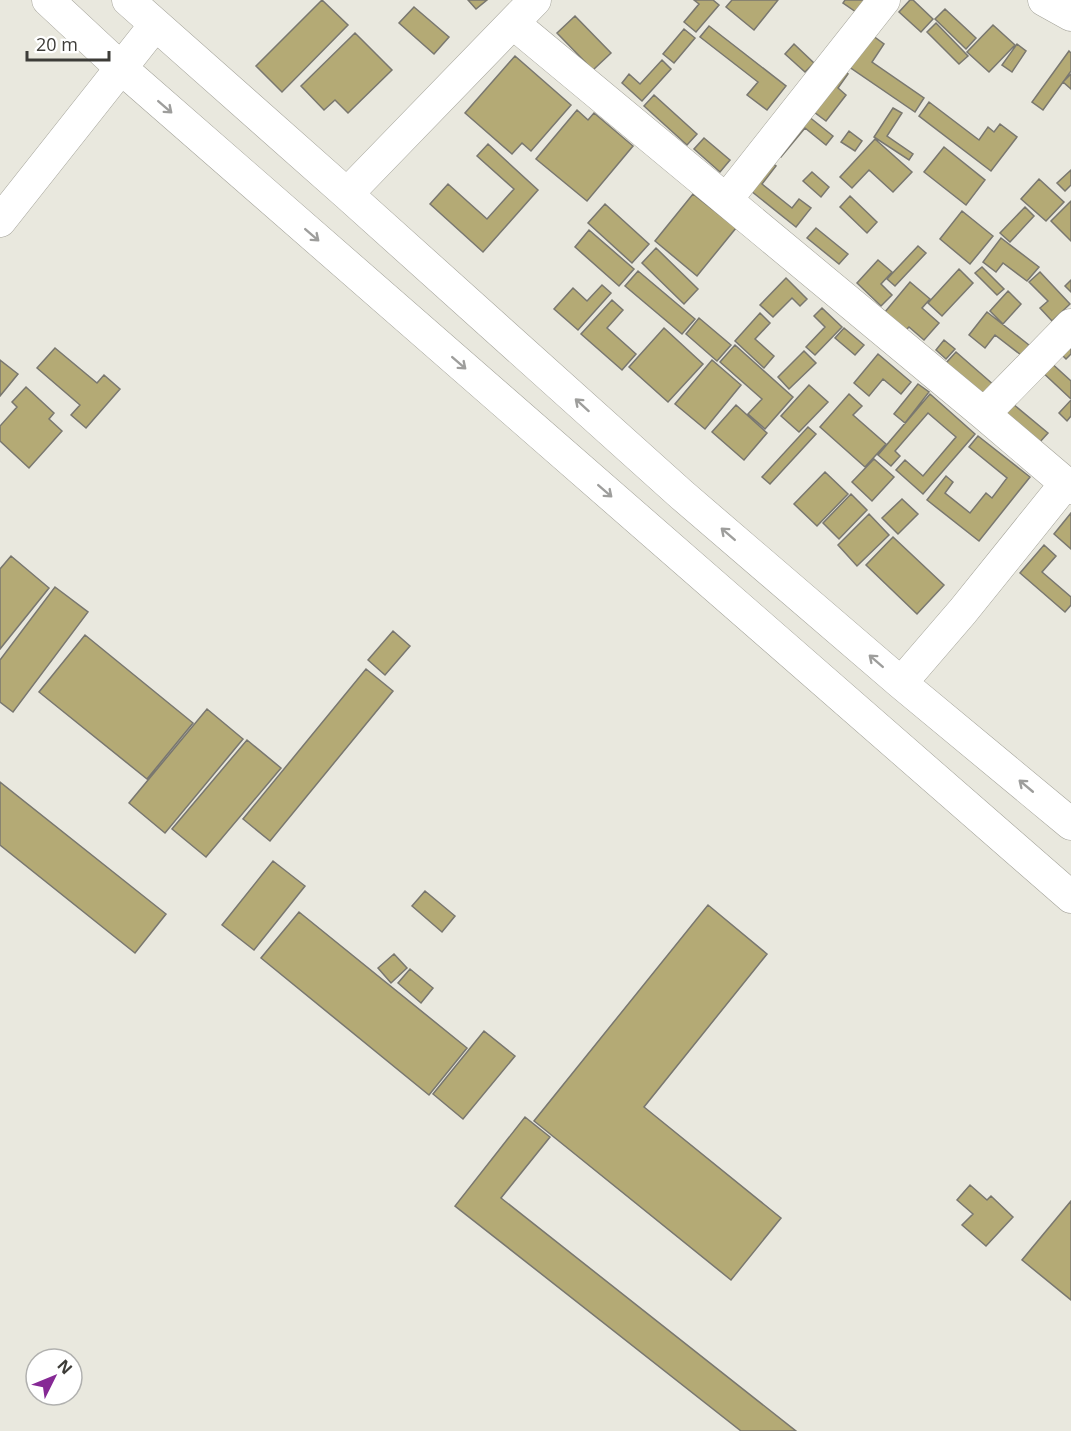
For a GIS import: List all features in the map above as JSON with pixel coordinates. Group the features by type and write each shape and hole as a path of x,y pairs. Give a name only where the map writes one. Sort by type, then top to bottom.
{"street":[{"path":"48,0 121,68 1071,897"},
{"path":"128,0 682,495 1071,824"},
{"path":"347,194 535,0"},
{"path":"726,200 884,0"},
{"path":"1044,0 1071,15"},
{"path":"513,23 1069,485 902,683"},
{"path":"0,221 155,25"},
{"path":"984,414 1071,325"}],"building":[{"path":"322,0 348,25 282,92 256,66"},
{"path":"468,0 487,0 476,9"},
{"path":"694,0 713,0 719,5 696,32 684,22 699,4"},
{"path":"732,0 778,0 754,30 726,7"},
{"path":"845,0 865,0 856,12 843,3"},
{"path":"910,0 913,0 933,19 921,32 899,12"},
{"path":"414,7 449,37 434,54 399,23"},
{"path":"945,9 976,38 966,49 935,19"},
{"path":"575,16 611,53 593,70 557,33"},
{"path":"936,23 968,56 959,64 927,32"},
{"path":"993,25 1015,45 989,72 967,52"},
{"path":"709,26 786,86 767,110 747,95 758,82 700,37"},
{"path":"684,29 695,38 674,63 663,54"},
{"path":"865,30 884,44 872,62 924,98 915,112 842,62"},
{"path":"355,33 392,70 348,113 335,100 324,110 301,86"},
{"path":"794,44 814,63 805,72 785,54"},
{"path":"1017,44 1026,51 1012,72 1002,65"},
{"path":"1069,51 1071,71 1043,110 1032,102"},
{"path":"515,56 571,105 531,151 522,143 512,154 465,113"},
{"path":"662,60 671,69 642,101 622,83 629,74 640,84"},
{"path":"837,65 848,74 838,88 846,95 826,121 806,106"},
{"path":"1071,74 1071,89 1063,82"},
{"path":"654,95 697,134 687,145 644,106"},
{"path":"929,102 979,140 988,127 994,132 1000,124 1017,137 991,171 919,116"},
{"path":"893,108 902,113 887,136 913,154 909,160 874,137"},
{"path":"577,110 588,120 594,113 633,146 587,201 536,159"},
{"path":"803,112 833,136 826,145 805,128 781,157 772,149"},
{"path":"849,131 862,141 855,151 841,142"},
{"path":"704,138 730,160 720,172 694,149"},
{"path":"875,139 912,172 893,192 869,170 852,188 840,177"},
{"path":"488,144 538,190 483,252 430,204 448,184 487,219 514,189 477,156"},
{"path":"944,147 985,180 966,205 924,172"},
{"path":"768,160 776,166 762,184 792,208 799,199 811,208 796,227 746,187"},
{"path":"1071,170 1071,185 1065,191 1057,183"},
{"path":"812,172 829,187 821,197 803,181"},
{"path":"1039,179 1064,202 1046,221 1021,199"},
{"path":"693,194 736,228 697,276 655,241"},
{"path":"850,196 877,222 867,233 840,207"},
{"path":"1071,201 1071,241 1051,221"},
{"path":"605,204 649,244 632,263 588,223"},
{"path":"1025,207 1034,216 1010,242 1000,233"},
{"path":"962,211 993,236 970,264 940,239"},
{"path":"816,228 848,254 839,264 807,238"},
{"path":"589,230 634,269 619,286 575,247"},
{"path":"1001,238 1039,267 1027,281 1003,263 996,272 983,262"},
{"path":"918,246 926,253 895,286 887,279"},
{"path":"656,248 698,289 684,304 642,263"},
{"path":"878,260 892,272 881,284 892,295 881,306 857,283"},
{"path":"982,267 1004,289 997,295 975,273"},
{"path":"959,269 973,283 942,316 928,303"},
{"path":"638,271 695,319 682,334 625,286"},
{"path":"1040,272 1070,304 1052,321 1040,308 1048,301 1029,282"},
{"path":"786,278 807,299 800,306 792,298 773,317 760,305"},
{"path":"1071,280 1071,292 1065,286"},
{"path":"910,282 930,299 922,308 939,323 924,340 909,327 906,330 885,312"},
{"path":"602,285 611,293 578,330 554,309 573,288 587,301"},
{"path":"1008,291 1021,304 1003,324 990,311"},
{"path":"612,300 623,310 607,328 636,354 622,370 581,334"},
{"path":"822,308 842,327 815,355 806,347 825,327 814,316"},
{"path":"987,312 1029,345 1021,355 995,335 985,348 969,335"},
{"path":"760,313 770,323 755,339 774,356 764,368 735,341"},
{"path":"699,318 731,345 717,361 686,334"},
{"path":"664,328 703,364 668,402 629,367"},
{"path":"844,328 864,345 855,355 835,338"},
{"path":"1071,337 1071,354 1066,359 1057,350"},
{"path":"944,340 955,349 946,359 936,350"},
{"path":"735,345 793,397 765,429 748,414 762,399 720,362"},
{"path":"55,348 97,383 104,375 120,389 86,428 71,415 80,405 37,368"},
{"path":"804,351 816,363 789,389 778,377"},
{"path":"956,352 995,386 986,397 946,363"},
{"path":"878,354 911,382 901,394 883,379 869,396 854,383"},
{"path":"0,360 18,374 0,396"},
{"path":"712,360 741,385 705,429 675,404"},
{"path":"1048,360 1071,381 1071,399 1039,369"},
{"path":"918,384 929,392 905,423 894,414"},
{"path":"809,385 828,402 799,432 781,416"},
{"path":"26,387 54,413 49,419 62,431 29,468 0,441 0,426 17,407 12,402"},
{"path":"849,394 862,406 853,415 886,444 865,467 820,427"},
{"path":"930,394 975,434 923,494 896,470 905,460 923,476 956,437 928,413 895,451 900,456 891,466 878,455"},
{"path":"1007,399 1048,433 1039,443 999,409"},
{"path":"1071,400 1071,416 1067,421 1059,413"},
{"path":"736,405 767,433 744,460 712,432"},
{"path":"808,427 816,434 770,484 762,477"},
{"path":"978,436 1030,477 979,541 927,500 946,476 953,482 945,493 970,513 986,493 992,498 1007,478 969,447"},
{"path":"874,459 894,477 872,501 852,482"},
{"path":"825,472 848,494 817,526 794,504"},
{"path":"851,494 867,510 839,539 823,523"},
{"path":"902,499 918,514 898,534 882,518"},
{"path":"1071,513 1071,549 1054,534"},
{"path":"869,514 889,535 857,566 838,545"},
{"path":"893,537 944,585 917,614 866,565"},
{"path":"1044,545 1056,556 1042,572 1071,597 1071,605 1065,612 1020,573"},
{"path":"11,556 49,588 0,649 0,569"},
{"path":"55,587 88,612 13,712 0,702 0,660"},
{"path":"393,631 410,646 385,675 368,660"},
{"path":"85,635 193,723 147,779 39,692"},
{"path":"366,669 393,691 270,841 243,819"},
{"path":"207,709 243,739 165,833 129,803"},
{"path":"247,740 281,768 206,857 172,829"},
{"path":"0,782 166,914 135,953 0,845"},
{"path":"273,861 305,886 254,950 222,925"},
{"path":"425,891 455,916 442,932 412,906"},
{"path":"708,905 767,954 644,1107 781,1218 731,1280 534,1121"},
{"path":"299,912 467,1048 429,1095 261,958"},
{"path":"394,954 407,968 391,983 378,968"},
{"path":"410,969 433,988 421,1003 398,983"},
{"path":"484,1031 515,1056 463,1119 433,1094"},
{"path":"525,1117 550,1137 501,1198 796,1431 741,1431 455,1206"},
{"path":"970,1185 987,1200 991,1196 1013,1217 986,1246 962,1225 973,1214 957,1200"},
{"path":"1071,1201 1071,1300 1022,1260"}]}
